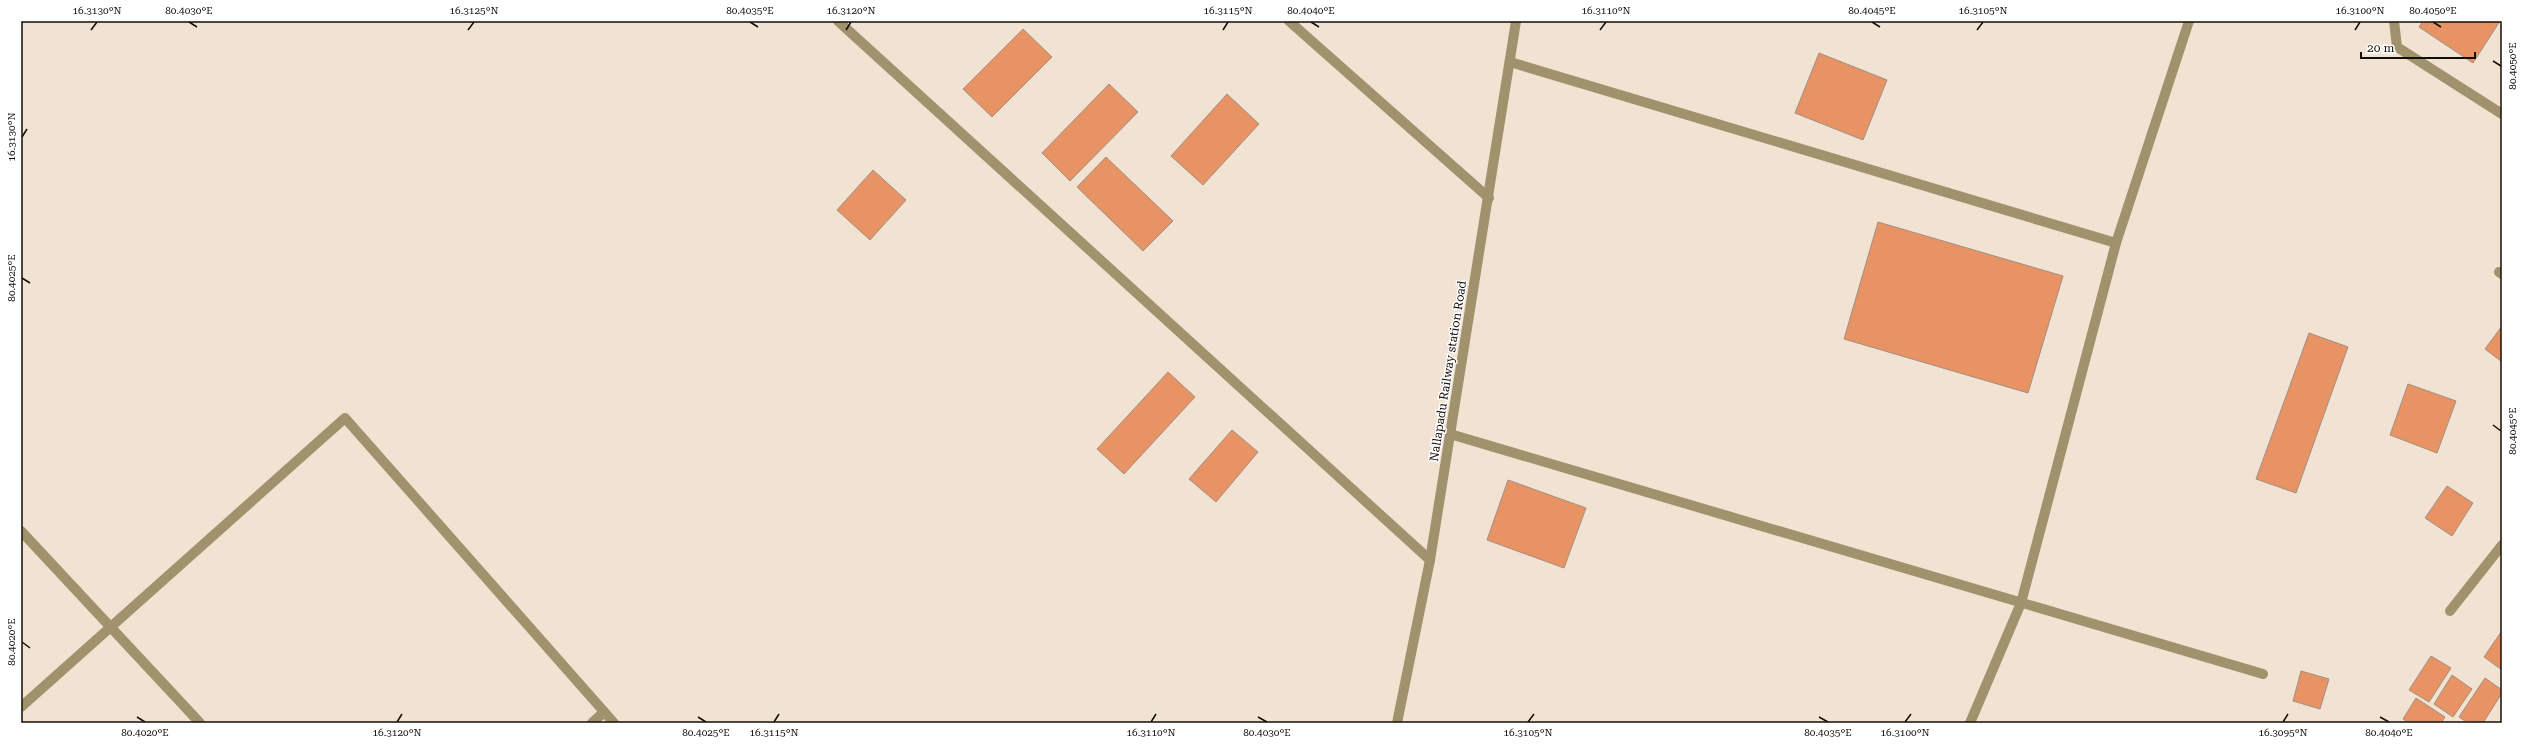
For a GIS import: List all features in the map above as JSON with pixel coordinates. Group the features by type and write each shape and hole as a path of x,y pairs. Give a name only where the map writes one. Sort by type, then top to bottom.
{"street":[{"path":"838,21 1430,560"},
{"path":"1289,21 1489,198"},
{"name":"Nallapadu Railway station Road","path":"1397,723 1430,560 1489,198 1516,21"},
{"path":"1970,723 2021,603 2116,243 2189,21"},
{"path":"2394,21 2397,47 2502,114"},
{"path":"1510,62 2116,243"},
{"path":"21,707 345,418 614,723"},
{"path":"1450,434 2263,674"},
{"path":"21,531 200,723"},
{"path":"2450,611 2502,545"},
{"path":"592,723 604,712"}],"building":[{"path":"2423,21 2500,21 2473,63 2419,27"},
{"path":"1023,29 1052,57 992,117 963,89"},
{"path":"1819,53 1887,80 1863,140 1795,113"},
{"path":"1109,84 1138,112 1070,181 1042,153"},
{"path":"1227,94 1259,124 1203,185 1171,156"},
{"path":"1106,157 1173,221 1143,251 1077,187"},
{"path":"873,170 906,200 870,240 837,210"},
{"path":"1878,222 2063,276 2028,393 1844,339"},
{"path":"2502,326 2502,362 2485,349"},
{"path":"2309,333 2348,347 2296,493 2256,479"},
{"path":"1168,372 1195,397 1124,474 1097,449"},
{"path":"2408,384 2456,401 2437,453 2390,435"},
{"path":"1232,430 1258,452 1216,502 1189,479"},
{"path":"1508,480 1586,508 1564,568 1487,540"},
{"path":"2447,486 2473,503 2452,536 2425,518"},
{"path":"2502,632 2502,670 2484,657"},
{"path":"2431,656 2451,668 2429,702 2409,690"},
{"path":"2301,671 2329,679 2320,709 2293,701"},
{"path":"2452,675 2472,689 2453,717 2434,704"},
{"path":"2485,678 2502,690 2502,693 2483,723 2468,723 2459,717"},
{"path":"2416,698 2445,717 2441,723 2409,723 2403,719"}]}
